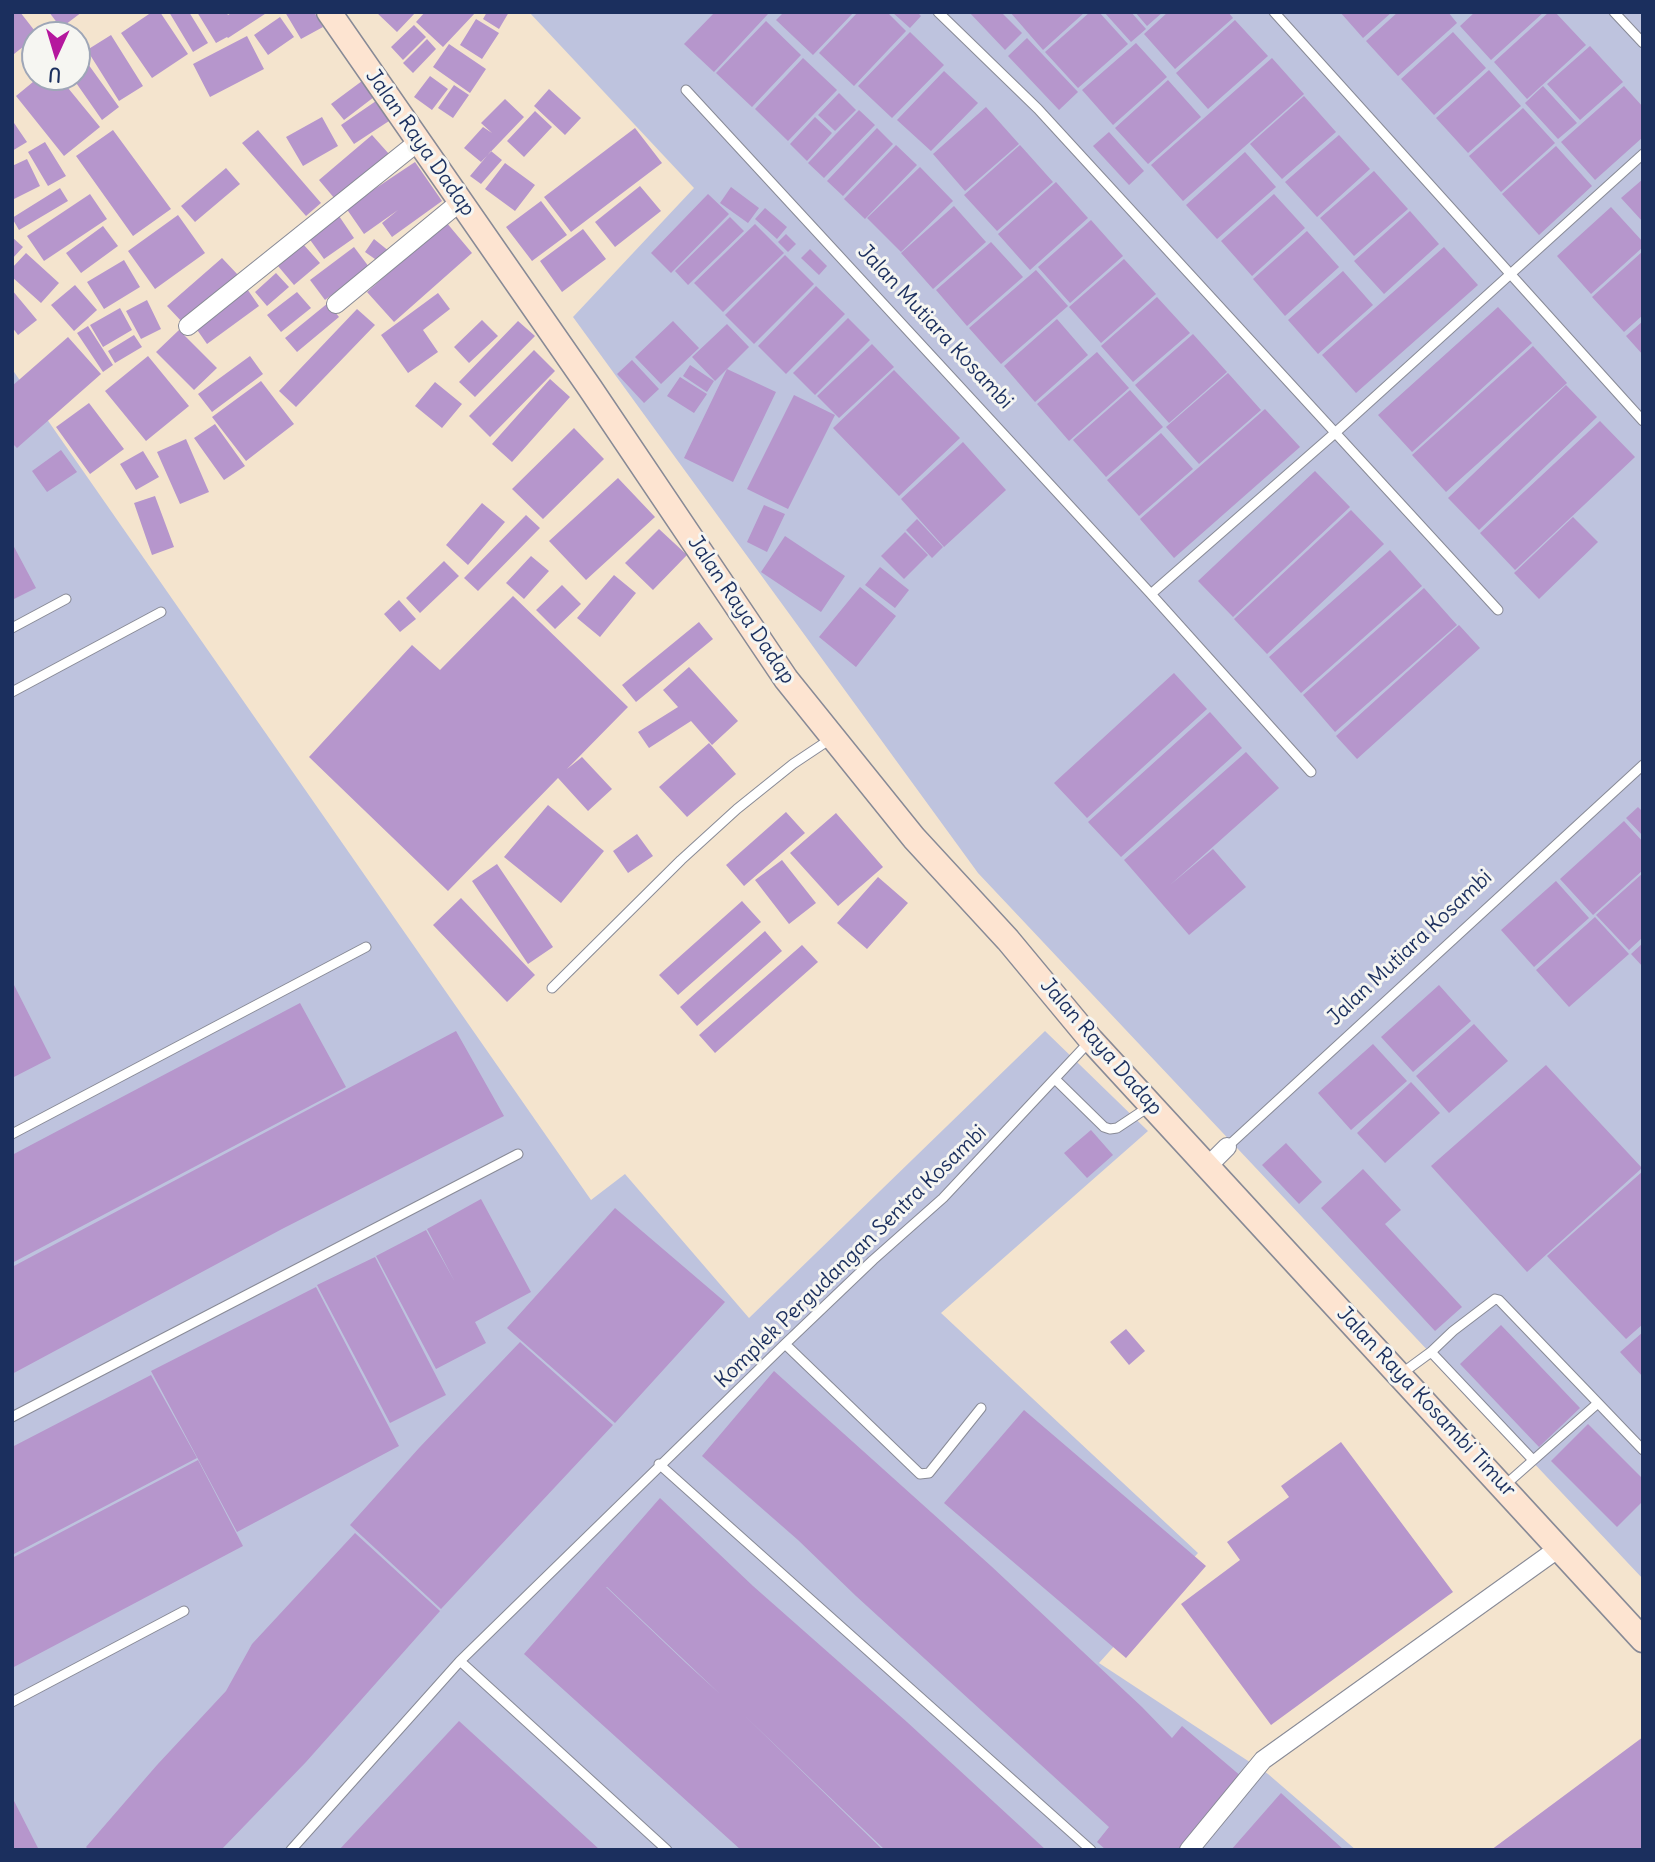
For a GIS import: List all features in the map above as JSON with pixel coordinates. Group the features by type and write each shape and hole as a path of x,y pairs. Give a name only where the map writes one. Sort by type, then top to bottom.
{"main road":[{"name":"Jalan Raya Dadap","path":"329,12 590,388 786,679 914,838 1008,940 1091,1040 1208,1166"},
{"name":"Jalan Raya Kosambi Timur","path":"1208,1166 1643,1640"}],"street":[{"path":"188,326 419,141"},
{"path":"336,304 461,201"},
{"name":"Jalan Mutiara Kosambi","path":"1208,1166 1227,1147"},
{"path":"1189,1850 1263,1760 1559,1548"}],"lane":[{"path":"938,12 1038,109 1498,610"},
{"path":"1274,12 1643,421"},
{"path":"1614,12 1643,43"},
{"name":"Jalan Mutiara Kosambi","path":"686,90 1151,594 1311,772"},
{"path":"1151,594 1335,433 1643,154"},
{"path":"12,628 66,599"},
{"path":"12,692 161,612"},
{"path":"552,988 737,809 793,764 834,737"},
{"name":"Jalan Mutiara Kosambi","path":"1227,1147 1641,770"},
{"path":"12,1134 366,947"},
{"name":"Komplek Pergudangan Sentra Kosambi","path":"290,1850 460,1661 659,1464 943,1198 1091,1040"},
{"path":"1055,1079 1104,1127 1110,1129 1116,1128 1152,1105"},
{"path":"12,1417 518,1154"},
{"path":"1401,1374 1491,1301 1499,1300 1643,1450"},
{"path":"785,1345 920,1474 929,1473 981,1408"},
{"path":"1431,1352 1533,1460"},
{"path":"1504,1486 1598,1403"},
{"path":"659,1464 1091,1850"},
{"path":"12,1702 184,1611"},
{"path":"460,1661 667,1850"}],"shaded area":[{"path":"529,12 1643,12 1643,1579 978,873 573,317 694,188"},
{"path":"12,369 591,1200 625,1174 749,1318 1045,1031 1148,1131 941,1313 1198,1553 1099,1663 1268,1774 1356,1850 12,1850"}],"building":[{"path":"12,12 20,12 27,21 21,21 21,48 14,54"},
{"path":"49,12 82,12 70,21 56,21"},
{"path":"152,12 160,12 188,54 152,78 121,33"},
{"path":"169,12 189,12 208,43 193,52"},
{"path":"197,12 226,12 228,15 233,12 268,12 216,43"},
{"path":"285,12 314,12 323,27 301,39"},
{"path":"376,12 416,12 397,32"},
{"path":"425,12 476,12 443,47 416,22"},
{"path":"487,12 509,12 499,29 483,19"},
{"path":"715,12 768,14 714,72 684,44"},
{"path":"784,12 854,12 813,55 776,20"},
{"path":"858,12 887,12 906,31 854,86 819,53"},
{"path":"892,12 917,12 921,16 910,28"},
{"path":"969,12 1001,12 1022,33 1005,50"},
{"path":"1010,12 1085,12 1043,50"},
{"path":"1090,12 1099,12 1128,44 1078,88 1045,52"},
{"path":"1104,12 1131,12 1146,29 1131,42"},
{"path":"1135,12 1163,12 1147,26"},
{"path":"1168,12 1228,12 1233,18 1175,69 1144,34"},
{"path":"1340,12 1392,12 1363,38"},
{"path":"1398,12 1448,12 1457,23 1398,76 1366,41"},
{"path":"1475,12 1544,12 1491,60 1460,26"},
{"path":"1549,12 1555,12 1586,45 1527,99 1494,62"},
{"path":"280,17 294,37 268,55 254,35"},
{"path":"476,19 499,33 482,59 460,45"},
{"path":"1235,20 1268,56 1208,109 1176,73"},
{"path":"766,21 801,55 752,107 716,73"},
{"path":"414,25 426,37 403,60 391,47"},
{"path":"910,32 944,65 892,118 858,86"},
{"path":"1453,32 1486,68 1434,115 1401,79"},
{"path":"111,35 143,86 119,101 91,56 91,48"},
{"path":"247,36 264,69 210,97 193,64"},
{"path":"1027,38 1078,92 1059,110 1008,56"},
{"path":"427,39 436,49 413,73 403,63"},
{"path":"1136,43 1167,77 1113,125 1082,90"},
{"path":"449,44 486,69 470,93 433,67"},
{"path":"1590,46 1623,82 1580,120 1547,84"},
{"path":"803,58 837,90 788,141 755,109"},
{"path":"1272,58 1304,94 1183,201 1151,165"},
{"path":"91,68 119,107 102,120 82,91 91,91"},
{"path":"1489,70 1521,106 1468,153 1436,118"},
{"path":"944,71 978,103 931,151 897,120"},
{"path":"430,76 448,89 432,110 414,97"},
{"path":"1168,80 1201,117 1148,164 1115,128"},
{"path":"362,81 374,97 344,120 331,104"},
{"path":"454,85 469,95 453,118 438,108"},
{"path":"1543,86 1577,123 1558,139 1525,103"},
{"path":"1624,86 1643,107 1643,137 1595,180 1561,142"},
{"path":"549,89 581,118 565,135 534,106"},
{"path":"22,91 70,91 100,127 64,156 16,96"},
{"path":"839,93 856,110 835,131 818,115"},
{"path":"1304,96 1336,132 1282,179 1250,144"},
{"path":"505,99 524,117 481,162 464,148 483,127 492,133 481,123"},
{"path":"376,101 389,121 354,144 341,125"},
{"path":"986,107 1019,144 965,191 933,154"},
{"path":"1523,108 1555,143 1501,192 1469,156"},
{"path":"859,110 875,125 824,178 808,163"},
{"path":"535,111 552,127 524,157 507,141"},
{"path":"322,117 338,146 303,166 286,137"},
{"path":"815,117 832,133 807,161 790,144"},
{"path":"12,120 27,142 12,151"},
{"path":"635,128 662,163 571,232 544,197"},
{"path":"877,128 893,144 843,196 827,181"},
{"path":"113,130 171,209 133,236 76,156"},
{"path":"258,130 321,203 306,216 242,143"},
{"path":"1109,132 1144,171 1129,185 1093,146"},
{"path":"372,135 389,154 335,199 319,180"},
{"path":"1339,135 1370,169 1317,217 1285,182"},
{"path":"45,142 66,176 48,186 28,152"},
{"path":"896,145 917,165 865,219 844,199"},
{"path":"1020,145 1053,182 997,231 964,195"},
{"path":"1556,146 1592,186 1539,235 1502,194"},
{"path":"491,151 502,160 481,184 470,176"},
{"path":"1245,152 1276,187 1217,239 1186,205"},
{"path":"27,159 40,186 12,200 12,166"},
{"path":"415,162 442,201 392,237 382,223 398,210 364,234 346,208"},
{"path":"505,163 535,185 515,211 485,189"},
{"path":"920,167 953,201 901,252 867,218"},
{"path":"226,168 240,184 195,222 181,206"},
{"path":"1374,171 1408,209 1354,256 1320,218"},
{"path":"1643,179 1643,222 1621,198"},
{"path":"1056,182 1088,218 1030,270 998,234"},
{"path":"640,186 661,211 615,247 595,222"},
{"path":"731,187 759,208 748,223 720,203"},
{"path":"60,188 68,201 19,230 12,218"},
{"path":"90,194 107,219 44,261 27,236"},
{"path":"708,194 729,214 671,273 651,253"},
{"path":"1274,194 1305,228 1252,276 1221,241"},
{"path":"541,201 567,235 532,261 506,227"},
{"path":"954,206 986,242 933,289 901,253"},
{"path":"1611,207 1643,242 1643,247 1591,294 1557,256"},
{"path":"765,208 787,227 777,239 755,219"},
{"path":"1410,211 1439,244 1384,294 1354,261"},
{"path":"178,215 205,253 155,289 128,251"},
{"path":"339,216 354,238 324,259 308,237"},
{"path":"730,217 744,231 688,285 675,271"},
{"path":"1091,220 1123,256 1070,303 1038,267"},
{"path":"446,222 472,253 394,322 367,292"},
{"path":"755,224 784,253 723,312 694,283"},
{"path":"103,226 118,246 81,273 66,253"},
{"path":"583,229 606,259 562,292 540,261"},
{"path":"1307,231 1339,267 1285,316 1253,279"},
{"path":"786,234 796,244 788,252 778,242"},
{"path":"12,237 23,247 12,259"},
{"path":"374,239 390,252 382,264 365,252"},
{"path":"991,242 1023,277 967,326 936,290"},
{"path":"303,244 320,263 294,285 278,266"},
{"path":"354,247 369,267 325,300 310,280"},
{"path":"1444,247 1478,285 1356,393 1322,355"},
{"path":"810,249 827,266 819,275 801,258"},
{"path":"1643,251 1643,315 1624,332 1592,297"},
{"path":"26,253 59,283 41,303 12,277 12,268"},
{"path":"785,255 814,284 754,344 725,315"},
{"path":"222,258 238,275 183,323 167,306"},
{"path":"1124,259 1156,294 1101,343 1069,307"},
{"path":"124,260 140,287 104,309 87,282"},
{"path":"1036,270 1068,306 1001,364 969,328"},
{"path":"1343,271 1373,305 1318,354 1288,320"},
{"path":"276,273 289,287 267,306 255,292"},
{"path":"75,285 97,310 74,331 51,305"},
{"path":"245,286 259,306 207,344 193,324"},
{"path":"816,286 845,314 786,374 758,346"},
{"path":"12,290 37,320 18,335 12,327"},
{"path":"297,292 311,308 281,332 267,315"},
{"path":"438,293 450,309 423,330 438,352 408,373 381,335"},
{"path":"1157,297 1190,333 1133,382 1101,346"},
{"path":"147,300 161,329 141,339 126,311"},
{"path":"328,303 339,317 297,352 285,338"},
{"path":"1498,307 1532,343 1412,452 1378,415"},
{"path":"120,308 132,330 103,347 90,325"},
{"path":"357,309 375,325 296,407 279,391"},
{"path":"848,318 870,340 815,395 793,373"},
{"path":"1057,319 1088,355 1035,402 1004,366"},
{"path":"482,320 498,336 469,363 454,347"},
{"path":"518,321 535,336 475,397 459,382"},
{"path":"673,321 699,348 661,384 635,357"},
{"path":"1643,321 1643,355 1626,336"},
{"path":"727,324 749,347 715,381 692,357"},
{"path":"88,326 113,365 103,372 77,333"},
{"path":"179,330 217,368 194,390 156,352"},
{"path":"1193,334 1227,372 1169,423 1135,385"},
{"path":"134,335 142,347 115,363 108,351"},
{"path":"68,337 101,374 17,448 12,443 12,386"},
{"path":"872,344 894,367 839,418 817,396"},
{"path":"1533,346 1567,383 1446,492 1412,455"},
{"path":"534,350 555,371 490,437 469,416"},
{"path":"1097,352 1129,388 1069,441 1037,404"},
{"path":"148,356 189,406 146,441 105,391"},
{"path":"250,356 263,374 212,412 198,394"},
{"path":"632,360 659,389 644,403 617,374"},
{"path":"690,365 714,381 707,392 683,376"},
{"path":"727,369 776,392 733,482 684,458"},
{"path":"894,370 960,438 899,496 833,428"},
{"path":"1228,373 1261,410 1199,464 1166,427"},
{"path":"680,377 707,394 694,413 667,396"},
{"path":"550,379 570,397 512,462 492,444"},
{"path":"261,381 294,424 246,461 212,417"},
{"path":"435,382 462,404 442,428 415,406"},
{"path":"1566,385 1597,417 1479,530 1448,498"},
{"path":"1130,390 1163,427 1106,477 1073,440"},
{"path":"794,395 835,415 788,509 747,489"},
{"path":"89,403 124,449 90,474 56,427"},
{"path":"1265,409 1300,447 1174,558 1140,519"},
{"path":"1600,421 1635,457 1515,570 1480,533"},
{"path":"215,424 245,466 224,480 194,438"},
{"path":"574,428 604,459 543,519 512,489"},
{"path":"1161,433 1193,469 1139,516 1107,480"},
{"path":"186,439 209,492 180,504 157,452"},
{"path":"963,442 1006,490 944,547 901,499"},
{"path":"61,450 77,472 47,492 32,471"},
{"path":"143,451 159,477 136,490 120,464"},
{"path":"1315,471 1350,507 1233,617 1198,581"},
{"path":"618,478 655,517 586,580 549,541"},
{"path":"155,496 174,547 152,555 134,503"},
{"path":"482,503 505,522 468,565 446,545"},
{"path":"764,505 785,514 767,552 747,542"},
{"path":"1351,510 1384,544 1267,654 1234,619"},
{"path":"526,515 540,528 478,591 464,578"},
{"path":"1573,517 1598,542 1539,599 1514,573"},
{"path":"917,519 943,547 932,558 906,530"},
{"path":"659,529 687,555 653,590 625,563"},
{"path":"905,532 928,555 904,579 881,556"},
{"path":"785,536 845,576 821,612 761,572"},
{"path":"12,543 36,588 12,600"},
{"path":"1390,550 1422,586 1301,693 1269,657"},
{"path":"531,556 549,571 524,599 506,583"},
{"path":"444,561 459,576 420,613 406,598"},
{"path":"880,567 909,590 895,608 865,585"},
{"path":"614,575 636,593 600,637 577,618"},
{"path":"562,585 581,604 555,629 536,610"},
{"path":"860,587 896,616 856,667 819,637"},
{"path":"1424,588 1457,625 1335,732 1303,695"},
{"path":"513,596 628,707 567,769 582,757 612,789 588,811 558,778 448,891 309,757 412,645 440,670"},
{"path":"399,600 416,619 400,632 384,614"},
{"path":"699,622 713,639 636,702 622,685"},
{"path":"1459,625 1480,648 1357,759 1336,736"},
{"path":"689,667 738,721 712,745 691,721 649,748 638,732 678,707 663,690"},
{"path":"1174,673 1207,709 1087,818 1054,783"},
{"path":"1210,712 1242,748 1121,857 1088,822"},
{"path":"709,743 736,774 687,817 659,787"},
{"path":"1246,752 1279,788 1170,885 1213,849 1246,887 1189,935 1124,860"},
{"path":"548,805 604,851 561,903 504,857"},
{"path":"1638,807 1643,812 1643,836 1626,818"},
{"path":"786,812 805,833 744,886 726,865"},
{"path":"836,813 883,867 838,906 790,853"},
{"path":"1624,821 1643,842 1643,870 1593,915 1560,879"},
{"path":"637,834 653,856 628,873 613,851"},
{"path":"782,860 816,903 789,924 755,880"},
{"path":"497,864 553,947 528,964 472,881"},
{"path":"1643,873 1643,937 1629,950 1596,915"},
{"path":"878,877 908,903 867,949 837,923"},
{"path":"1556,881 1589,918 1534,967 1501,930"},
{"path":"461,898 535,975 507,1002 433,925"},
{"path":"742,901 761,922 678,995 659,975"},
{"path":"1595,917 1629,954 1569,1007 1536,970"},
{"path":"765,931 782,951 697,1026 680,1007"},
{"path":"1643,943 1643,967 1631,954"},
{"path":"802,945 818,962 715,1053 699,1035"},
{"path":"12,981 51,1058 12,1078"},
{"path":"1439,985 1471,1021 1413,1072 1381,1037"},
{"path":"300,1003 346,1087 12,1263 12,1155"},
{"path":"1474,1024 1508,1061 1449,1113 1416,1076"},
{"path":"456,1031 504,1116 282,1229 12,1374 12,1267"},
{"path":"1373,1044 1407,1081 1351,1130 1318,1093"},
{"path":"1546,1065 1642,1168 1527,1272 1431,1166"},
{"path":"1411,1082 1440,1113 1385,1163 1357,1133"},
{"path":"1091,1130 1113,1155 1087,1178 1064,1153"},
{"path":"1286,1143 1322,1182 1299,1204 1262,1165"},
{"path":"1363,1169 1401,1210 1385,1224 1462,1307 1435,1331 1321,1208"},
{"path":"1643,1171 1643,1324 1626,1339 1547,1256"},
{"path":"481,1199 531,1292 475,1322 486,1343 436,1369 376,1256 426,1230 455,1282 427,1229"},
{"path":"615,1208 725,1302 615,1423 507,1328"},
{"path":"375,1257 446,1395 390,1423 317,1285"},
{"path":"316,1287 399,1446 237,1532 151,1371"},
{"path":"1501,1325 1580,1408 1539,1447 1460,1364"},
{"path":"1126,1329 1145,1351 1129,1365 1110,1342"},
{"path":"1643,1332 1643,1377 1620,1352"},
{"path":"520,1342 613,1425 441,1609 350,1525"},
{"path":"774,1371 991,1566 1172,1738 1182,1726 1242,1777 1178,1850 1106,1850 1097,1842 1109,1827 798,1540 702,1456"},
{"path":"151,1375 197,1458 12,1555 12,1447"},
{"path":"1024,1410 1206,1566 1126,1658 944,1503"},
{"path":"1588,1424 1643,1479 1643,1501 1617,1527 1551,1461"},
{"path":"1341,1442 1453,1592 1271,1725 1181,1604 1240,1560 1227,1542 1289,1497 1281,1486"},
{"path":"198,1460 243,1546 12,1668 12,1558"},
{"path":"660,1498 753,1586 1046,1850 885,1850 745,1716 883,1850 741,1850 524,1654","holes":["606,1587 607,1587 720,1694"]},
{"path":"355,1533 440,1611 306,1762 221,1850 89,1850 86,1847 226,1691 252,1644"},
{"path":"459,1721 551,1805 600,1850 339,1850"},
{"path":"1643,1737 1643,1849 1491,1850"},
{"path":"1281,1793 1344,1850 1231,1850"},
{"path":"12,1797 39,1850 12,1850"}]}
